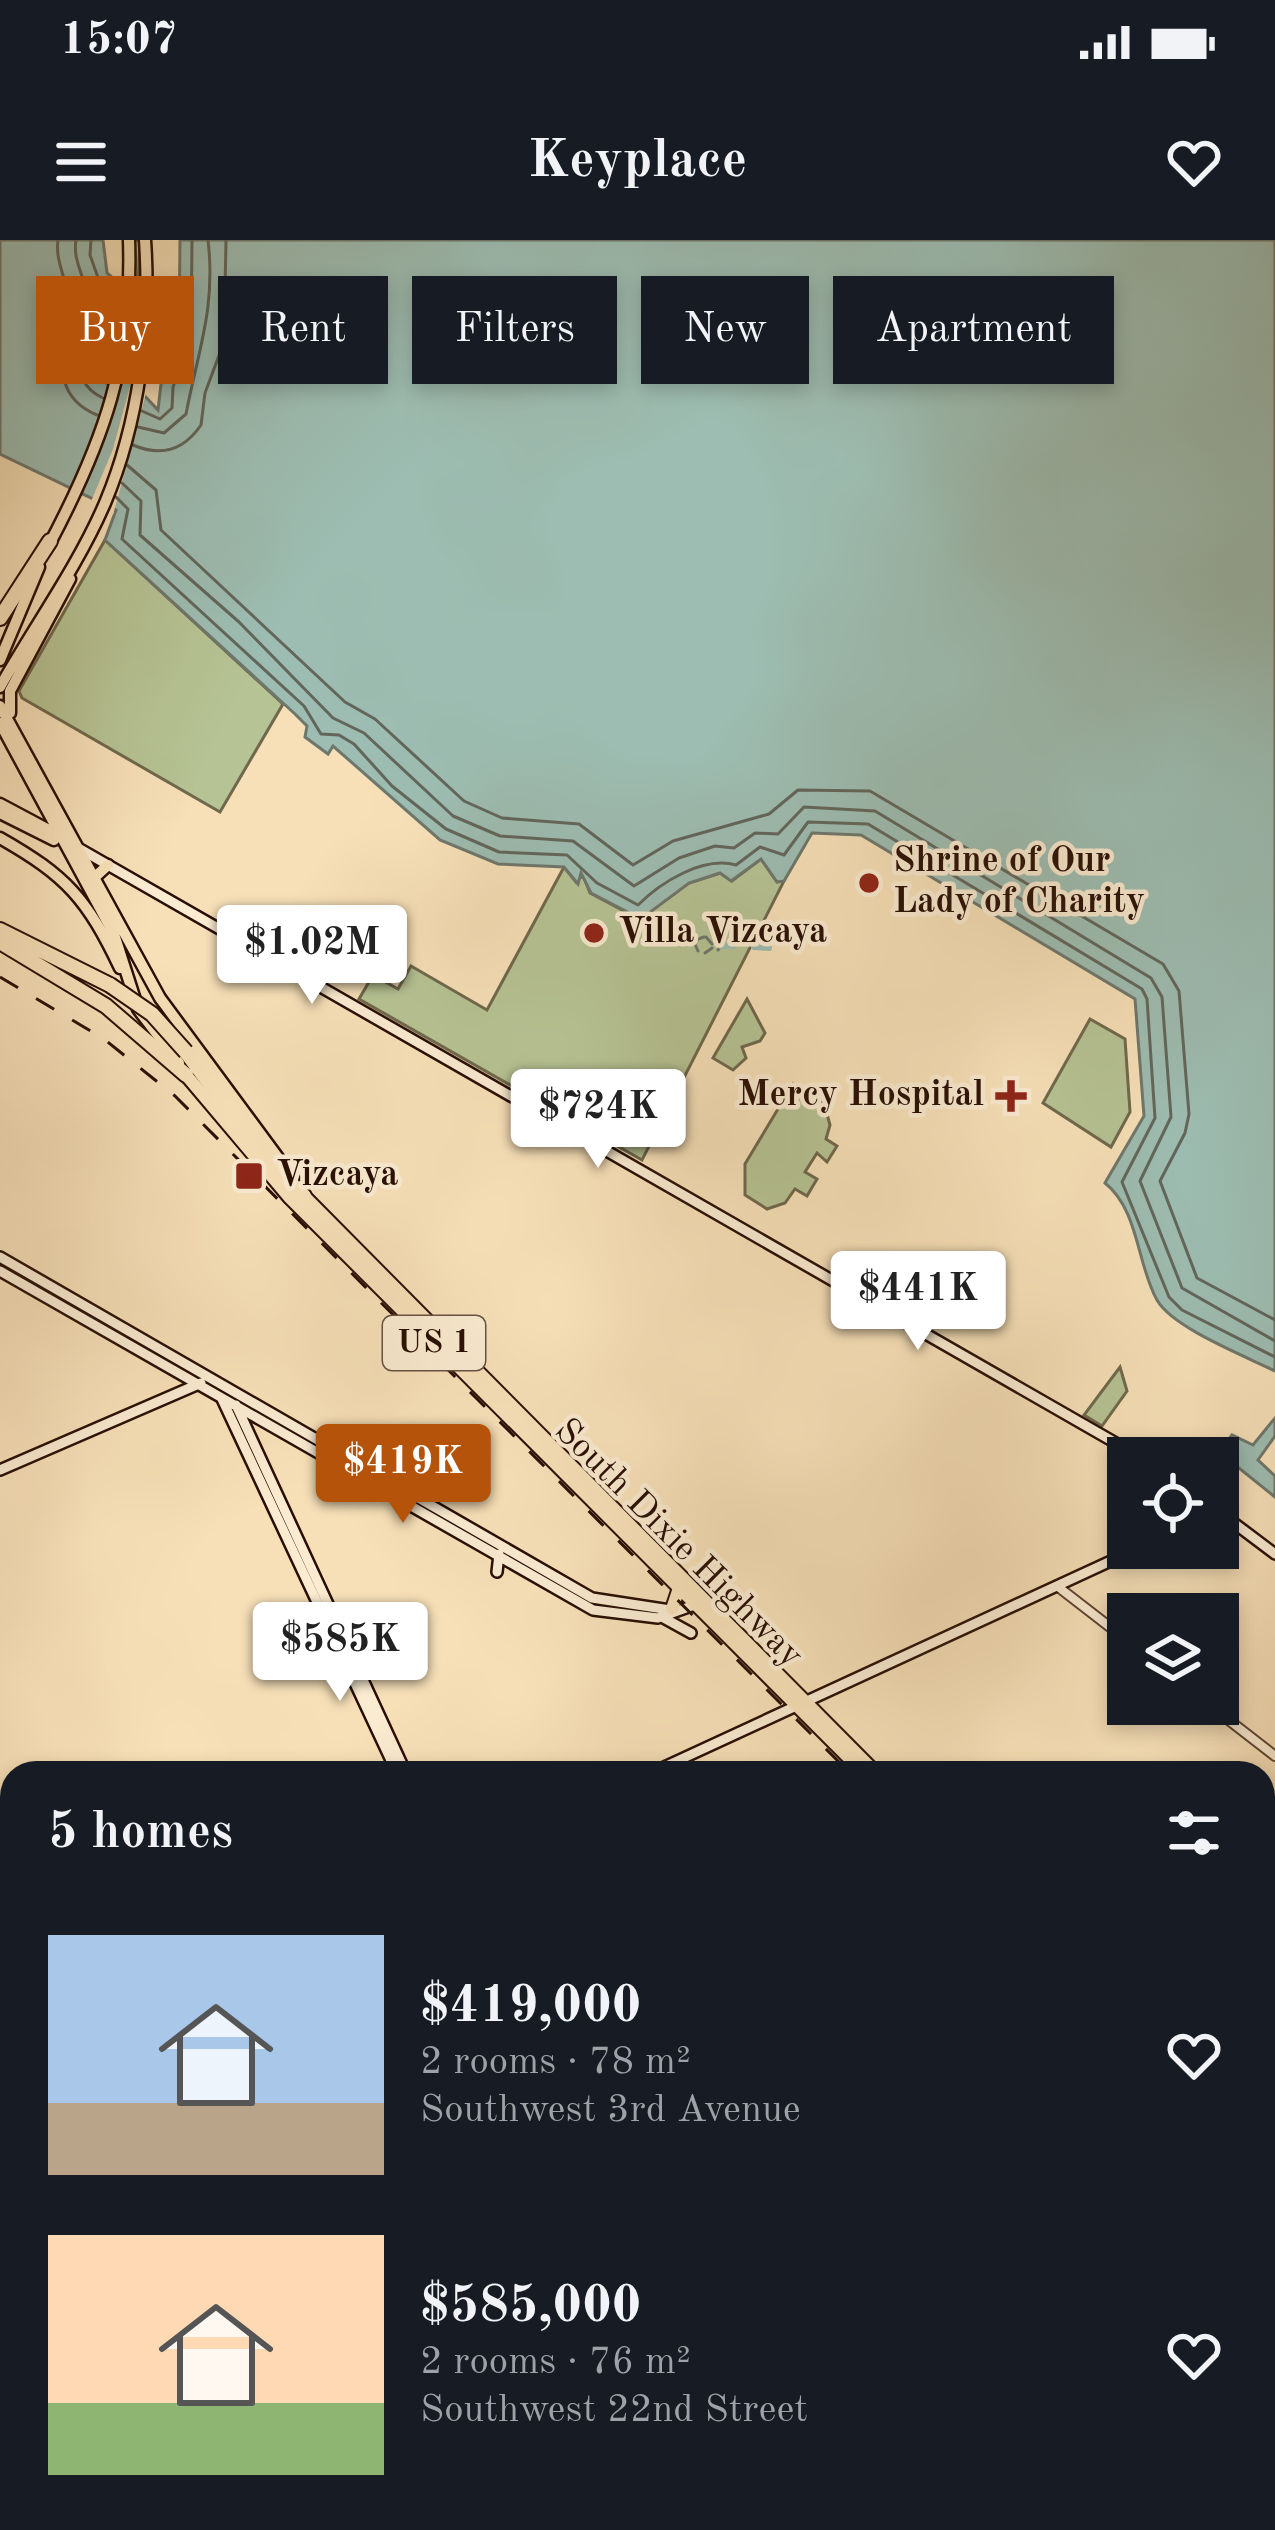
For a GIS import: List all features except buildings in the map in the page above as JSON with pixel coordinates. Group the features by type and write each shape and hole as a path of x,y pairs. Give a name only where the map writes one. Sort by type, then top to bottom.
{"highway":[{"path":"0,619 50,541"},
{"path":"0,930 146,1008 186,1052 265,1158 304,1196"},
{"path":"0,942 106,1006 186,1076"},
{"name":"South Dixie Highway","path":"186,1076 289,1197 678,1587 687,1605"},
{"name":"South Dixie Highway","path":"304,1196 687,1605 863,1761"},
{"name":"South Dixie Highway","path":"803,1705 853,1761"}],"main road":[{"path":"0,659 106,425 121,368 129,240"},
{"path":"3,724 10,691 88,547 119,463 139,372 145,240"},
{"path":"0,687 102,509"},
{"path":"0,706 3,724"},
{"name":"South Dixie Highway","path":"3,724 46,822 64,841 114,934 130,990 146,1022 186,1076"},
{"name":"South Dixie Highway","path":"3,724 80,849 165,1006 304,1196"},
{"path":"0,804 46,822"},
{"path":"0,813 80,849 1107,1437"},
{"path":"0,838 51,868 80,894 130,990"},
{"path":"95,877 108,865"},
{"path":"542,1128 555,1120"},
{"path":"0,1257 517,1560 628,1612"},
{"path":"0,1271 199,1384 222,1389 236,1404 517,1560 593,1610 628,1612 687,1605"},
{"path":"135,1349 151,1343"},
{"path":"175,1394 178,1372"},
{"path":"0,1470 199,1384"},
{"path":"222,1389 400,1761"},
{"path":"236,1404 392,1761"},
{"path":"249,1432 264,1420"},
{"path":"387,1480 399,1472"},
{"path":"432,1536 445,1523"},
{"path":"1239,1526 1275,1554"},
{"path":"497,1572 499,1554"},
{"path":"688,1761 1107,1563"},
{"path":"522,1586 535,1575"},
{"path":"687,1605 687,1628 687,1605"}],"street":[{"path":"1057,1586 1107,1625"},
{"path":"1234,1725 1275,1756"}],"green space":[{"path":"133,240 140,240 138,276 131,276"},
{"path":"105,540 283,704 220,812 22,698 19,691"},
{"path":"761,859 777,882 784,881 642,1160 359,999 373,975 398,989 411,966 487,1010 564,867 576,882 583,875 590,893 639,919 689,883 720,873 732,881"},
{"path":"747,999 765,1033 760,1041 742,1047 746,1058 733,1070 713,1058"},
{"path":"1090,1019 1125,1039 1130,1112 1111,1147 1043,1103"},
{"path":"793,1084 797,1087 793,1096 809,1094 824,1103 830,1125 826,1139 837,1146 827,1162 817,1153 805,1172 817,1179 807,1196 795,1189 785,1203 767,1209 745,1195 745,1164"},
{"path":"1120,1367 1127,1391 1102,1426 1084,1415"}],"water":[{"path":"0,240 103,240 110,276 36,276 36,384 134,384 158,410 161,384 194,384 194,276 180,276 180,240 1275,240 1275,1371 1211,1340 1165,1310 1150,1286 1125,1208 1105,1183 1144,1116 1135,999 861,835 812,833 784,881 777,882 761,859 731,881 720,873 689,883 641,919 591,893 581,873 578,884 564,867 498,864 440,840 333,746 328,754 305,737 307,726 295,714 105,540 116,510 0,454"},
{"path":"1275,1418 1275,1436 1258,1460 1275,1476 1275,1497 1239,1468 1239,1438 1253,1445"}],"pier":[{"path":"131,384 141,384 147,390 113,515 90,504 113,449"}],"waterway":[{"path":"695,940 704,937"},
{"path":"706,937 712,944"},
{"path":"694,942 698,951"},
{"path":"718,950 721,946"},
{"path":"721,946 734,946"},
{"path":"754,947 769,948"},
{"path":"705,953 712,948"}],"railway":[{"path":"0,977 104,1039 175,1096 838,1761"}],"place":[{"name":"Shrine of Our Lady of Charity","path":"869,883"},
{"name":"Villa Vizcaya","path":"594,933"},
{"name":"Mercy Hospital","path":"1011,1096"},
{"name":"Vizcaya","path":"249,1176"}]}
